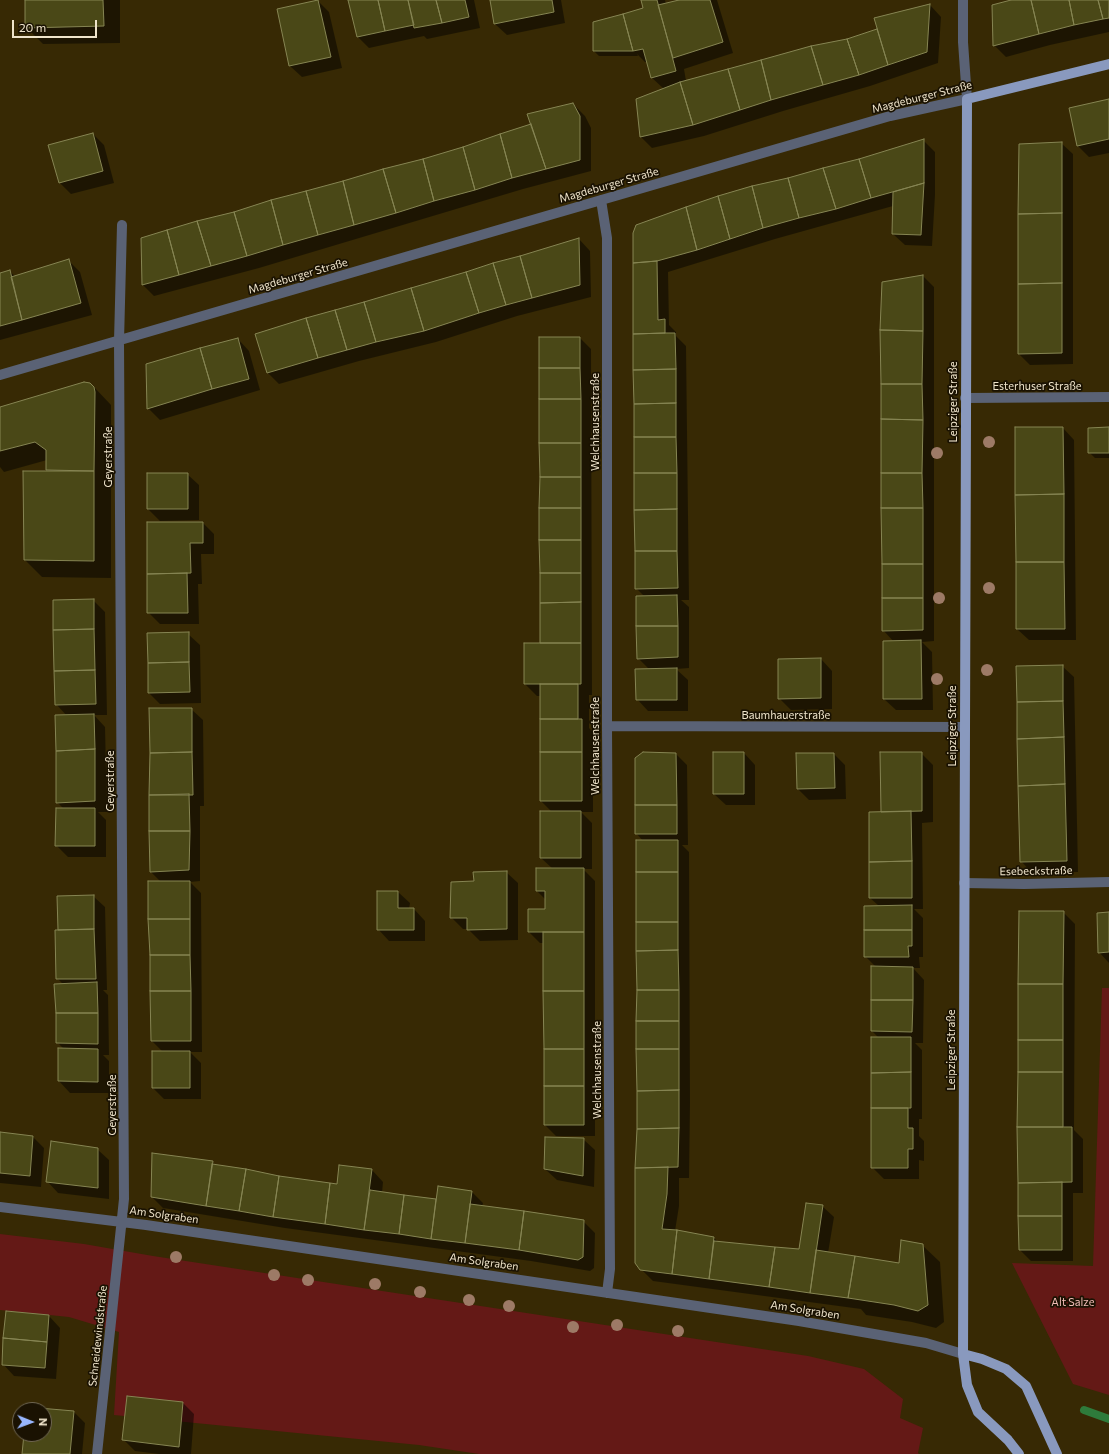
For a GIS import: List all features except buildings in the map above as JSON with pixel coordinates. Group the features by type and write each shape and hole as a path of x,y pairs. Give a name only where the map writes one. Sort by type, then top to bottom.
{"main road":[{"name":"Magdeburger Straße","path":"967,98 1109,64"},
{"name":"Leipziger Straße","path":"967,98 963,1354 967,1385 978,1412 1008,1440 1019,1454"},
{"path":"963,1354 982,1359 1006,1369 1026,1386 1057,1454"}],"street":[{"path":"963,0 963,42 967,98"},
{"name":"Magdeburger Straße","path":"0,376 890,116 967,98"},
{"name":"Welchhausenstraße","path":"601,200 607,238 607,726 610,1269 607,1293"},
{"path":"119,341 122,225"},
{"name":"Geyerstraße","path":"119,341 124,1199 122,1221"},
{"name":"Esterhuser Straße","path":"965,398 1109,397"},
{"name":"Baumhauerstraße","path":"607,726 965,728"},
{"name":"Esebeckstraße","path":"964,883 1024,884 1109,882"},
{"name":"Am Solgraben","path":"0,1207 122,1221 799,1321 926,1343 963,1354"},
{"name":"Schneidewindstraße","path":"97,1454 122,1221"}],"green space":[{"name":"Alt Salze","path":"1102,988 1109,988 1109,1395 1073,1384 1012,1263 1093,1266"},
{"path":"0,1234 84,1244 153,1256 808,1356 864,1369 903,1399 900,1418 923,1428 919,1454 479,1454 419,1445 114,1415 119,1332 69,1317 0,1310"}],"waterway":[{"path":"1084,1410 1109,1419"}]}
